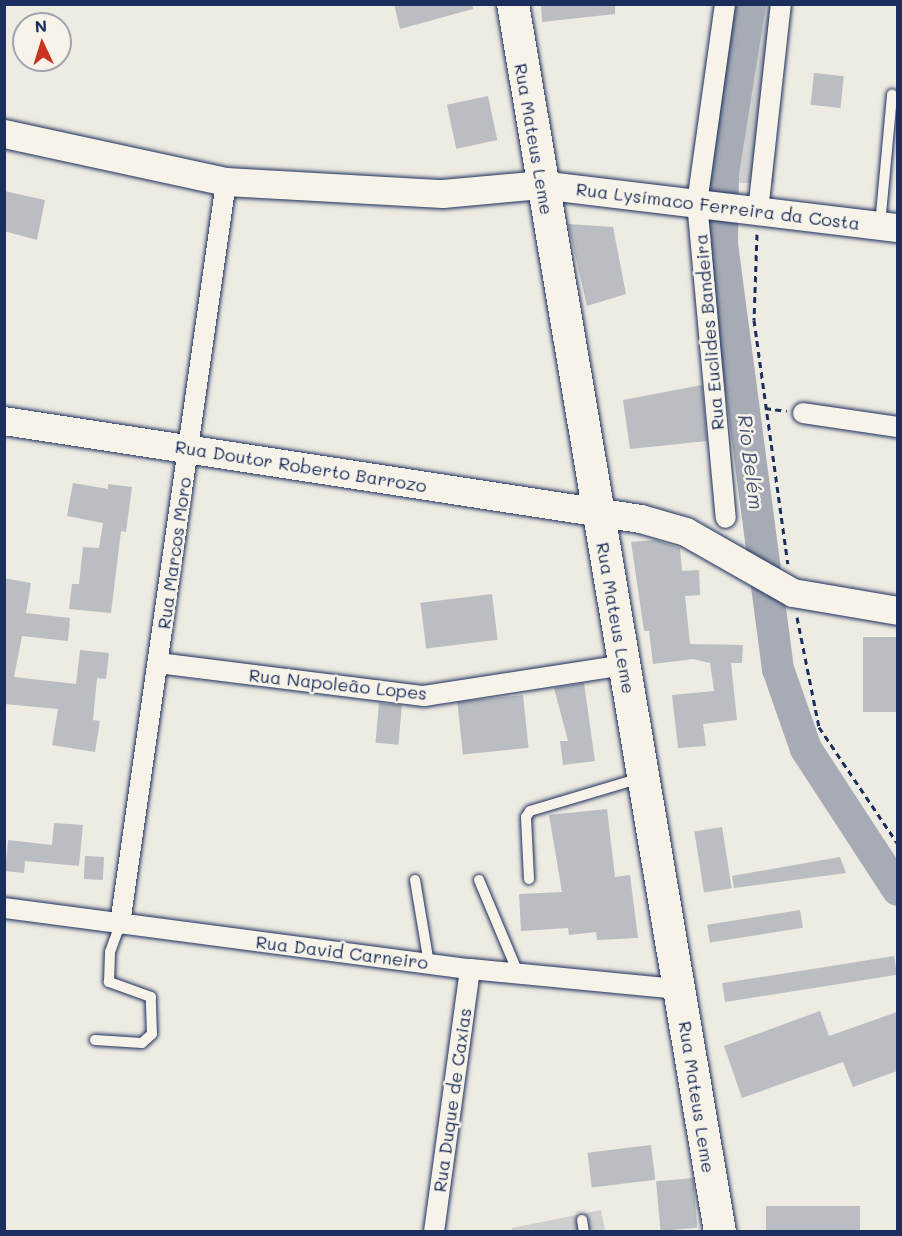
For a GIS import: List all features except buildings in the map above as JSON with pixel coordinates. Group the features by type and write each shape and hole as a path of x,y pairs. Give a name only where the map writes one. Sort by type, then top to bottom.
{"main road":[{"name":"Rua Mateus Leme","path":"513,4 541,185 720,1232"},
{"name":"Rua Lysímaco Ferreira da Costa","path":"4,134 226,182 443,194 541,185 732,210 889,227"},
{"name":"Rua Doutor Roberto Barrozo","path":"4,421 598,512 686,532 742,566 788,587 897,611"}],"street":[{"name":"Rua Euclides Bandeira","path":"725,4 732,210 726,518"},
{"name":"Rua Euclides Bandeira","path":"732,210 781,4"},
{"name":"Rua Marcos Moro","path":"120,924 226,182"},
{"path":"803,413 897,427"},
{"name":"Rua Napoleão Lopes","path":"158,663 424,696 624,664"},
{"name":"Rua David Carneiro","path":"4,908 519,975 679,989"},
{"name":"Rua Duque de Caxias","path":"434,1232 470,969"}],"lane":[{"path":"889,227 892,95"},
{"path":"529,879 526,817 530,810 643,777"},
{"path":"415,880 429,963"},
{"path":"479,880 519,975"},
{"path":"95,1040 142,1043 152,1034 151,997 109,982 110,952 120,924"}],"path":[{"path":"732,210 754,320 788,587 819,727 897,844"}],"shaded area":[{"path":"734,5 774,5 774,183 734,183"},
{"path":"601,1210 605,1231 512,1232 512,1228"}],"waterway":[{"name":"Rio Belém","path":"750,4 723,173 722,244 778,669 806,749 898,890"}]}
